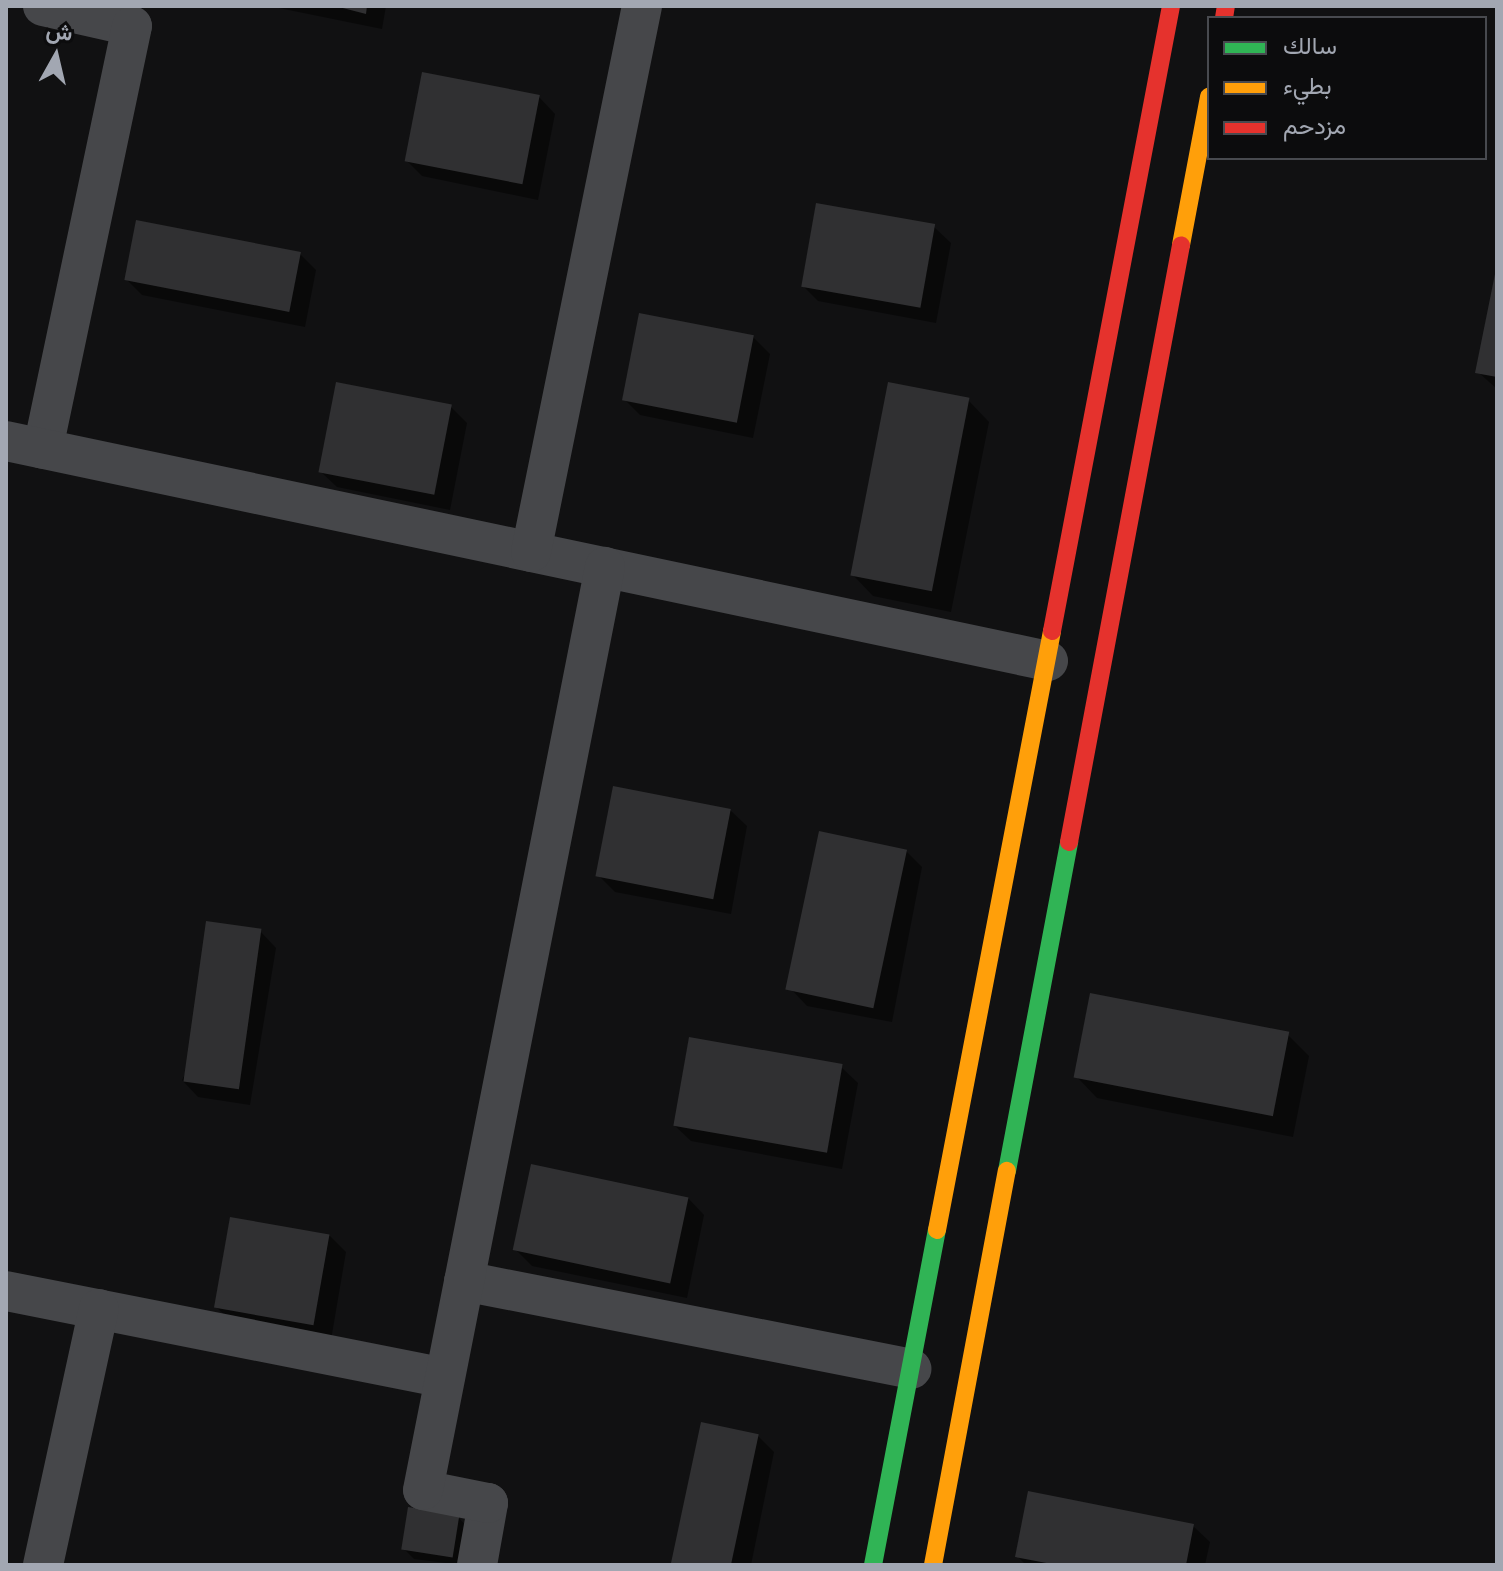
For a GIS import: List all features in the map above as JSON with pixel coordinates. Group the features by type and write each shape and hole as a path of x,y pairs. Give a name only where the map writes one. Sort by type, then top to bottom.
{"main road":[{"path":"873,1565 1171,6"},
{"path":"933,1565 1207,108"}],"street":[{"path":"43,6 132,26 25,445 1048,661"},
{"path":"531,552 642,6"},
{"path":"477,1565 488,1503 423,1490 605,567"},
{"path":"464,1281 911,1369"},
{"path":"6,1291 444,1378"},
{"path":"43,1565 99,1309"}],"building":[{"path":"335,6 367,6 366,14"},
{"path":"422,72 540,95 522,184 405,161"},
{"path":"816,203 935,224 920,308 801,287"},
{"path":"136,220 301,252 289,312 124,280"},
{"path":"1497,269 1497,377 1475,373"},
{"path":"639,313 754,335 737,423 622,400"},
{"path":"336,382 452,405 434,495 318,472"},
{"path":"888,382 969,398 932,591 850,575"},
{"path":"613,786 731,809 713,899 595,876"},
{"path":"819,831 907,850 873,1008 785,989"},
{"path":"206,921 261,929 239,1089 183,1081"},
{"path":"1090,993 1289,1032 1273,1116 1074,1077"},
{"path":"689,1037 843,1064 827,1153 673,1126"},
{"path":"531,1164 688,1197 670,1284 513,1250"},
{"path":"230,1217 329,1235 313,1325 214,1308"},
{"path":"701,1422 759,1434 731,1565 671,1565"},
{"path":"1028,1491 1194,1524 1186,1565 1057,1565 1015,1557"},
{"path":"408,1507 459,1515 453,1558 401,1549"}],"traffic: fast":[{"path":"1007,1171 1069,842"},
{"path":"873,1565 937,1230"}],"traffic: slow":[{"path":"1181,245 1207,108"},
{"path":"937,1230 1052,631"},
{"path":"933,1565 1007,1171"}],"traffic: jam":[{"path":"1052,631 1171,6"},
{"path":"1224,16 1226,6"},
{"path":"1069,842 1181,245"}]}
